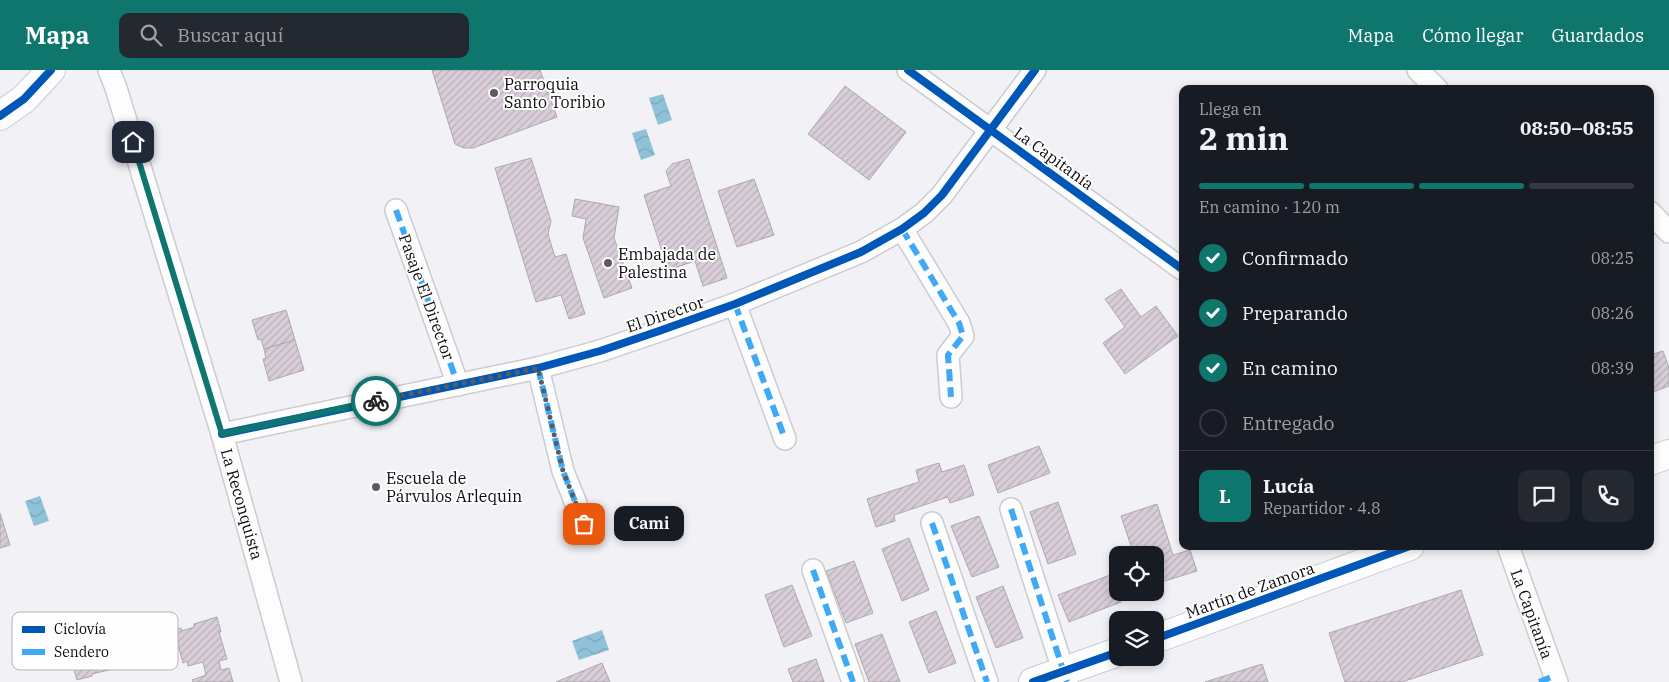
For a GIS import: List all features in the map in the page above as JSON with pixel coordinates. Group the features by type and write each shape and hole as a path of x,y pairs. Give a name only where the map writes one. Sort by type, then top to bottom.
{"street":[{"path":"0,116 24,99 51,70"},
{"name":"La Reconquista","path":"109,70 222,434 292,682"},
{"name":"La Capitanía","path":"908,70 992,129 1179,267"},
{"name":"El Director","path":"222,434 538,368 617,345 735,304 861,252 902,229 924,213 942,195 1035,70"},
{"path":"1418,70 1432,85"},
{"name":"Pasaje El Director","path":"396,210 458,384"},
{"path":"1654,216 1669,232"},
{"path":"902,229 959,323 962,336 948,356 951,397"},
{"path":"735,304 785,439"},
{"path":"538,368 563,471 584,524"},
{"path":"1654,460 1669,454"},
{"path":"1010,509 1065,677"},
{"path":"932,523 987,682"},
{"name":"Martín de Zamora","path":"1164,636 1399,550"},
{"name":"La Capitanía","path":"1509,550 1550,680"},
{"path":"812,570 853,682"},
{"path":"1034,682 1065,677 1109,656"}],"water":[{"path":"663,94 672,120 658,125 649,98"},
{"path":"646,129 655,155 641,160 632,133"},
{"path":"40,496 49,521 34,526 25,501"},
{"path":"602,630 609,650 579,660 572,641"}],"building":[{"name":"Parroquia Santo Toribio","path":"432,70 540,70 557,117 473,148 464,148 455,144"},
{"path":"845,86 906,132 869,180 808,134"},
{"path":"531,158 551,221 548,234 555,257 566,254 585,314 569,319 561,295 536,302 495,168"},
{"path":"689,159 727,278 703,286 695,261 668,270 644,195 671,186 666,171 672,164"},
{"path":"754,179 774,235 737,247 718,191"},
{"name":"Embajada de Palestina","path":"575,199 619,207 614,238 632,288 604,298 583,238 586,219 572,216"},
{"path":"1121,289 1141,317 1156,306 1178,336 1125,374 1103,343 1125,327 1105,299"},
{"path":"286,310 295,340 264,349 261,339 258,340 252,320"},
{"path":"295,340 304,370 269,381 263,359 266,358 264,349"},
{"path":"1663,351 1669,368 1669,386 1654,392 1654,354"},
{"path":"1039,446 1050,473 998,493 988,465"},
{"path":"939,463 942,472 964,465 974,495 950,503 948,497 894,515 895,521 876,527 867,499 919,482 916,470"},
{"path":"1058,502 1076,554 1048,564 1030,512"},
{"path":"1157,504 1173,555 1190,550 1197,571 1164,581 1164,546 1131,546 1121,516"},
{"path":"0,513 10,545 0,548"},
{"path":"979,516 999,567 972,577 951,526"},
{"path":"909,538 929,590 902,601 882,549"},
{"path":"854,561 873,613 846,623 826,571"},
{"path":"1109,575 1109,601 1121,602 1069,622 1058,595"},
{"path":"792,585 812,636 784,647 765,595"},
{"path":"1003,586 1023,638 996,648 976,597"},
{"path":"1461,590 1483,655 1402,682 1345,682 1329,633"},
{"path":"936,611 956,663 929,673 909,622"},
{"path":"217,617 221,632 219,632 227,659 219,661 221,670 229,668 233,682 193,682 192,680 206,675 203,662 188,666 187,661 183,663 178,645 178,629 181,628 182,631 194,627 194,624"},
{"path":"882,634 900,682 869,682 855,644"},
{"path":"816,659 824,682 793,682 788,669"},
{"path":"602,663 610,682 556,682"},
{"path":"1262,664 1268,682 1205,682"},
{"path":"74,670 109,670 92,674 92,676 77,680"}],"marked path":[{"path":"396,210 458,385"},
{"path":"902,229 959,323 963,336 948,355 951,397"},
{"path":"735,304 785,439"},
{"path":"538,368 563,471 584,524"},
{"path":"1011,509 1067,682"},
{"path":"932,523 987,682"},
{"path":"813,570 853,682"},
{"path":"1539,682 1554,676"}],"cycle path":[{"path":"0,116 24,99 51,70"},
{"path":"908,70 1179,267"},
{"path":"222,434 538,368 600,351 735,304 861,252 902,229 924,213 942,195 1035,70"},
{"path":"1164,636 1399,550"},
{"path":"1033,682 1109,655"}],"way so far":[{"path":"376,401 538,368 563,471 584,524"}],"place":[{"name":"Parroquia Santo Toribio","path":"494,93"},
{"name":"Embajada de Palestina","path":"608,263"},
{"name":"Escuela de Párvulos Arlequin","path":"376,487"},
{"name":"Cami","path":"584,524"}],"route":[{"path":"133,142 222,434 376,401"}]}
